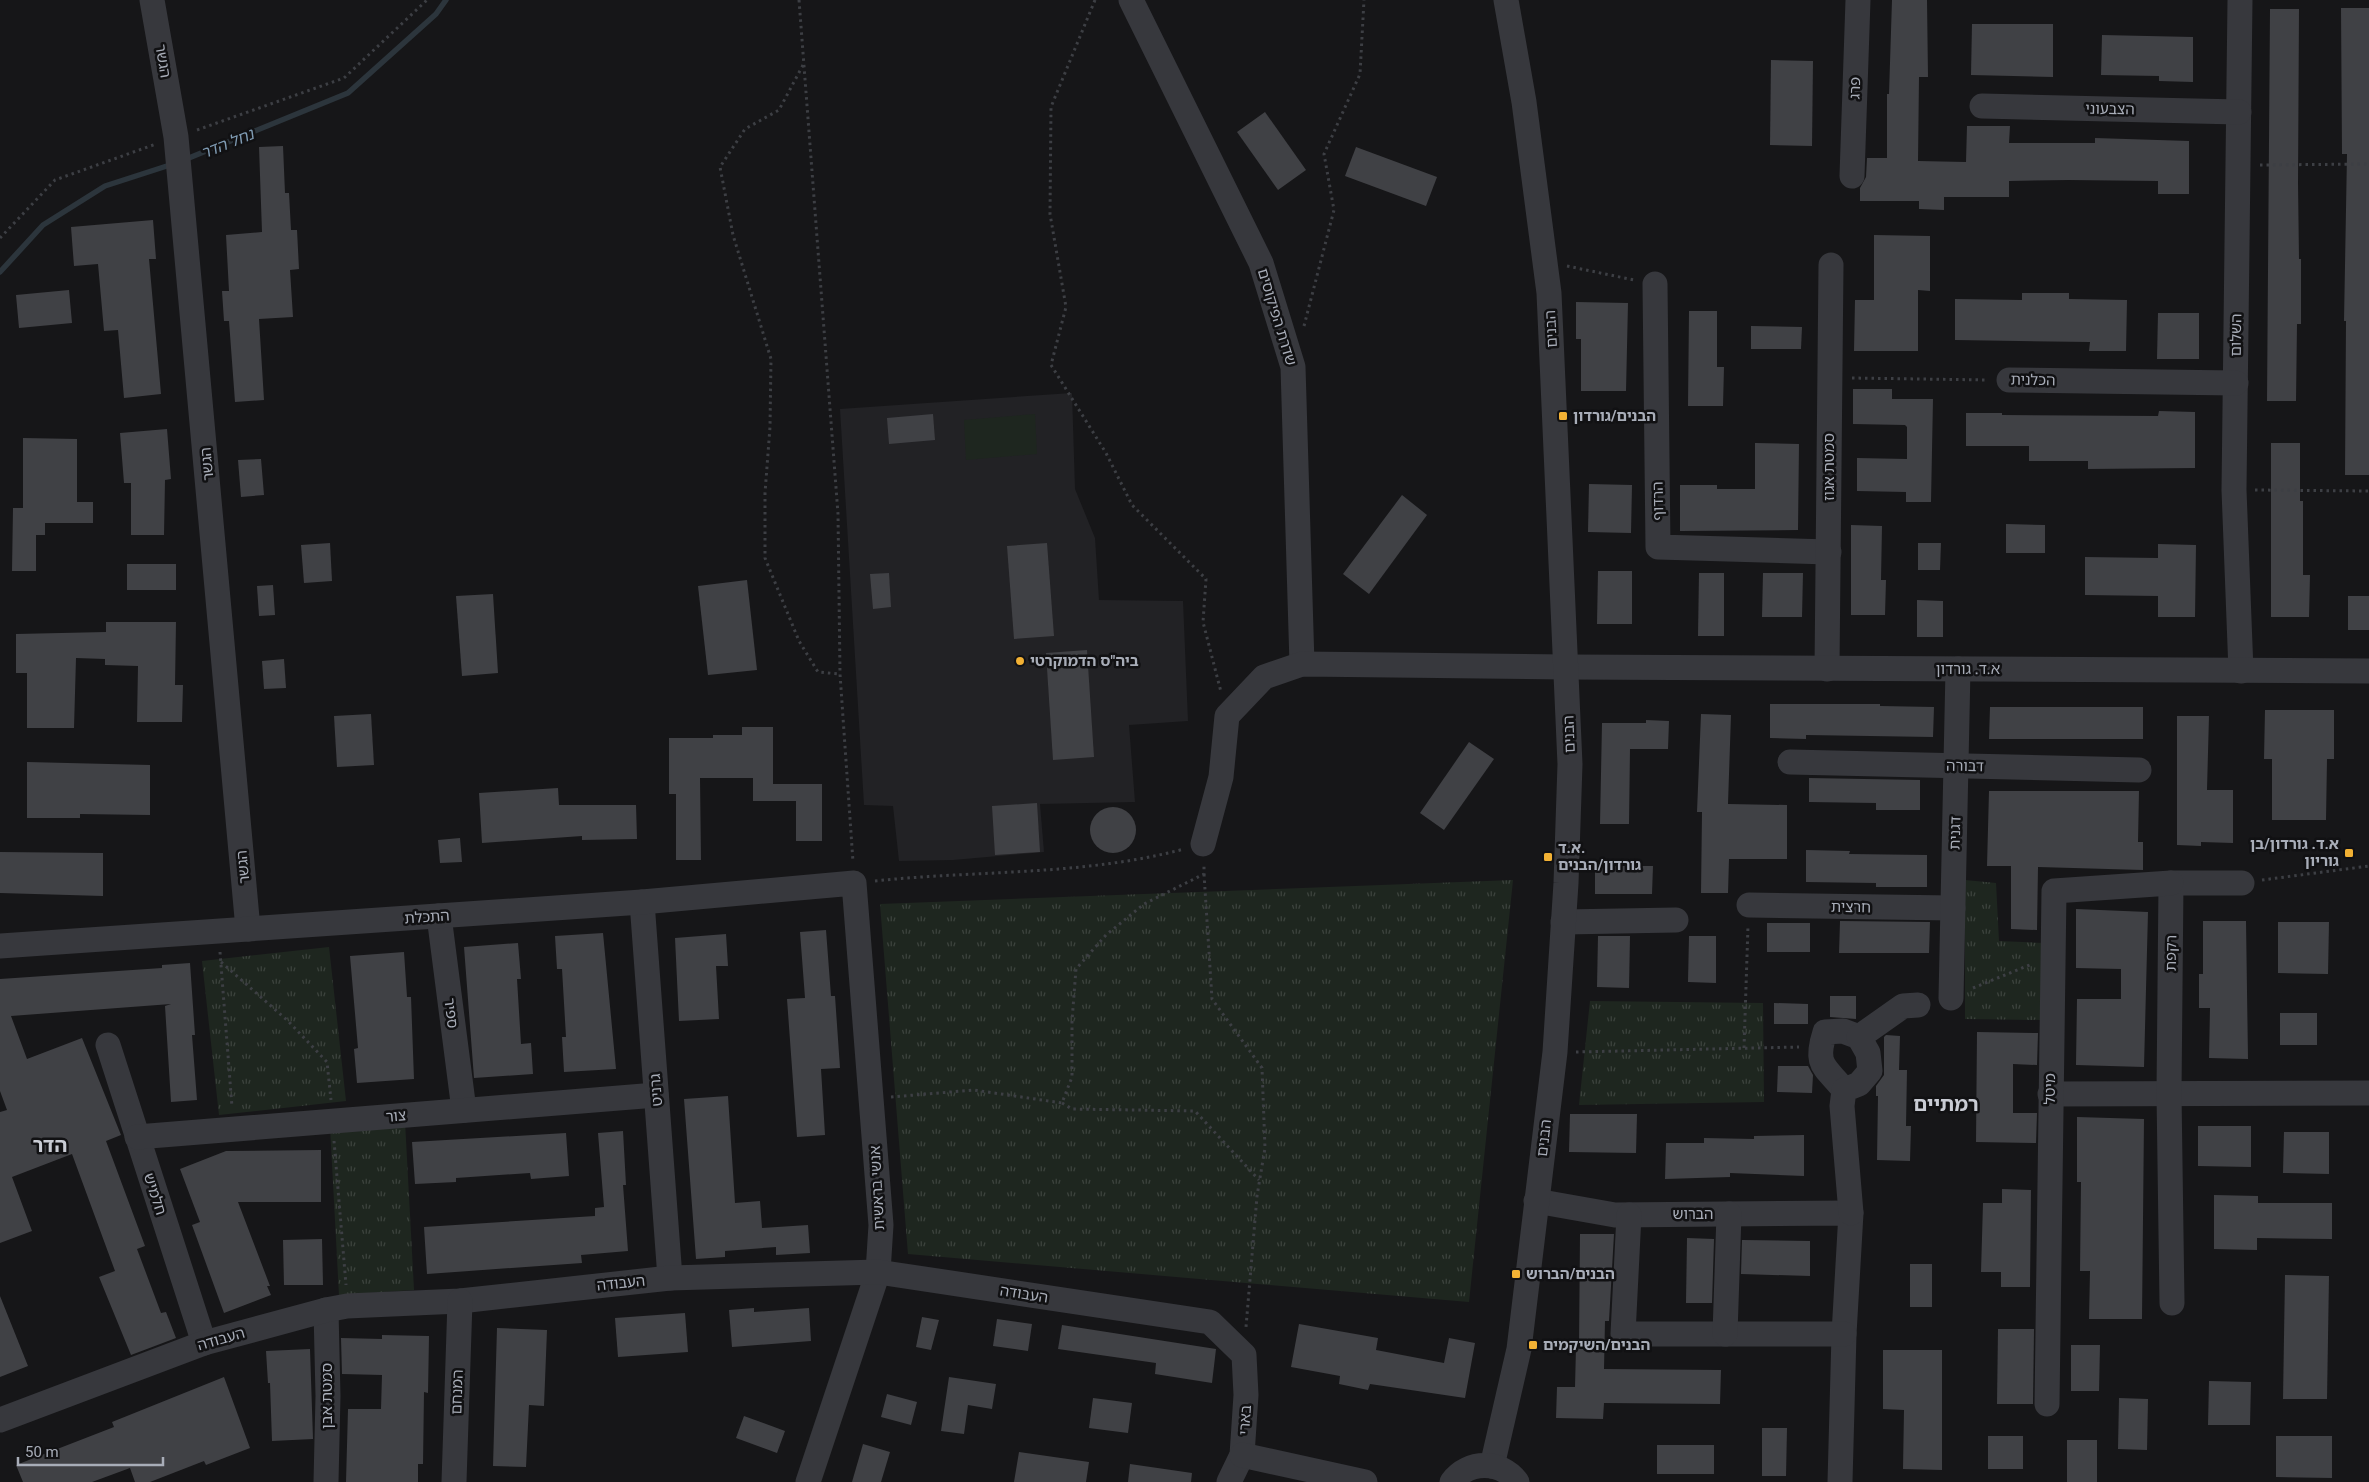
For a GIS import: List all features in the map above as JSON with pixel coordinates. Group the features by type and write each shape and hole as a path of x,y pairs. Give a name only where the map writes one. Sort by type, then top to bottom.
{"street":[{"name":"הגשר","path":"152,0 176,137 248,929"},
{"name":"שדרת הפיקוסים","path":"1131,0 1261,263 1293,367 1302,664"},
{"name":"הבנים","path":"1492,1466 1519,1350 1555,1052 1570,764 1549,293 1524,102 1506,0"},
{"name":"פרג","path":"1852,176 1858,0"},
{"name":"השלום","path":"2240,0 2234,490 2241,671"},
{"name":"הצבעוני","path":"1982,106 2239,112"},
{"name":"סמטת אגוז","path":"1828,669 1831,265"},
{"name":"הרדוף","path":"1655,284 1658,548 1829,552"},
{"name":"הכלנית","path":"2009,380 2236,383"},
{"name":"א.ד. גורדון","path":"1228,716 1264,677 1302,664 1828,669 2369,671"},
{"name":"דגנית","path":"1951,998 1958,669"},
{"path":"1203,844 1221,777 1228,716"},
{"name":"דבורה","path":"1790,762 2139,770"},
{"name":"התכלת","path":"0,946 642,902 854,883"},
{"name":"אנשי בראשית","path":"808,1482 878,1272 880,1225 872,1098 854,883"},
{"path":"2171,883 2242,883"},
{"name":"מיטל","path":"2048,1404 2050,1094 2054,891 2171,883"},
{"name":"רקפת","path":"2171,883 2169,1093 2172,1303"},
{"name":"גרניט","path":"642,902 670,1278"},
{"name":"חרצית","path":"1749,905 1953,908"},
{"name":"ספיר","path":"439,916 464,1110"},
{"path":"1563,922 1676,920"},
{"path":"1859,1037 1903,1006 1918,1005"},
{"path":"1843,1031 1859,1037 1868,1053 1870,1071 1859,1084 1844,1090 1822,1067 1820,1047 1825,1032 1843,1031"},
{"name":"חלמיש","path":"108,1045 204,1343"},
{"path":"1840,1482 1844,1334 1851,1213 1842,1106 1844,1090"},
{"path":"2050,1094 2369,1093"},
{"name":"צור","path":"137,1137 656,1095"},
{"name":"הברוש","path":"1536,1201 1615,1215 1851,1213"},
{"path":"1725,1334 1730,1214"},
{"path":"1629,1215 1623,1334 1844,1334"},
{"name":"העבודה","path":"0,1420 204,1343 326,1310 347,1306 460,1302 670,1278 878,1272 1210,1322 1244,1355"},
{"name":"המנחם","path":"454,1482 460,1302"},
{"name":"סמטת אבן","path":"326,1310 328,1396 326,1482"},
{"name":"בארי","path":"1229,1482 1242,1455 1246,1395 1244,1355"},
{"path":"1242,1455 1365,1482"},
{"path":"1452,1482 1466,1469 1479,1465 1492,1466 1503,1470 1517,1482"}],"path":[{"path":"0,238 55,180 344,78 427,0"},
{"path":"799,0 838,514 840,674 854,883 1059,870 1151,858 1203,844 1212,999 1262,1068 1265,1148 1260,1180 1244,1355"},
{"path":"1095,0 1051,107 1050,214 1066,307 1051,365 1106,453 1132,505 1206,579 1203,622 1228,716"},
{"path":"1303,330 1334,210 1324,154 1360,74 1364,0"},
{"path":"803,64 779,110 745,129 720,168 733,235 771,359 770,427 765,494 765,558 799,641 818,672 840,674"},
{"path":"2238,165 2369,164"},
{"path":"1545,261 1655,284"},
{"name":"הכלנית","path":"1830,378 2009,380"},
{"path":"2234,490 2369,491"},
{"path":"2242,883 2369,866"},
{"path":"1062,1103 1072,1077 1072,1022 1076,969 1106,936 1144,904 1204,874"},
{"path":"1744,1048 1749,905"},
{"path":"218,931 234,1129"},
{"path":"1951,998 2053,955"},
{"path":"1555,1052 1820,1047"},
{"path":"872,1098 974,1090 1062,1103 1072,1109 1195,1111 1260,1180"}],"shaded area":[{"name":"ביה\"ס הדמוקרטי","path":"1072,393 1075,489 1095,538 1099,600 1183,601 1188,721 1129,725 1135,802 1040,804 1044,852 953,860 899,861 893,806 864,805 840,409"}],"green space":[{"path":"1035,414 1037,454 966,460 964,420"},
{"path":"1513,880 1469,1302 908,1254 880,904"},
{"path":"1965,880 1996,883 1999,941 2043,943 2042,1020 1965,1019"},
{"path":"329,947 346,1101 219,1115 202,961"},
{"path":"1590,1001 1763,1003 1764,1102 1579,1105"},
{"path":"405,1122 414,1290 339,1295 330,1126"}],"building":[{"path":"1892,0 1927,0 1928,77 1919,77 1918,161 1966,162 1967,126 2010,126 2009,143 2095,143 2095,138 2189,141 2189,194 2158,194 2158,181 2009,181 2009,197 1944,197 1944,210 1919,209 1919,201 1860,201 1860,188 1866,177 1867,158 1887,158 1887,94 1889,94"},
{"path":"2341,8 2369,8 2369,475 2345,475 2346,321 2344,321 2347,154 2342,154"},
{"path":"2270,9 2299,9 2298,183 2301,324 2297,324 2296,401 2267,401"},
{"path":"1972,24 2053,24 2053,77 1971,75"},
{"path":"2102,35 2193,37 2193,82 2159,81 2159,76 2101,75"},
{"path":"1771,60 1813,61 1812,146 1770,145"},
{"path":"1265,112 1306,170 1278,190 1237,132"},
{"path":"283,146 285,193 289,193 291,230 297,230 299,269 290,270 293,317 259,319 264,400 235,402 229,321 224,321 222,291 229,291 226,235 262,232 259,147"},
{"path":"1356,147 1437,177 1426,206 1345,176"},
{"path":"153,220 156,259 149,259 161,394 124,398 118,330 104,331 98,264 74,266 71,227"},
{"path":"1874,235 1930,236 1930,291 1918,290 1918,351 1854,351 1855,300 1874,300"},
{"path":"69,290 72,323 19,328 16,295"},
{"path":"2022,293 2069,293 2069,299 2127,300 2126,351 2089,351 2090,342 1955,340 1955,299 2022,300"},
{"path":"1576,302 1628,303 1626,391 1581,391 1581,339 1576,339"},
{"path":"1689,311 1717,311 1717,367 1724,367 1723,406 1688,406"},
{"path":"2158,313 2199,313 2199,359 2157,359"},
{"path":"1751,326 1802,327 1801,349 1751,349"},
{"path":"1853,389 1892,389 1892,399 1933,399 1931,502 1906,502 1906,492 1857,491 1857,458 1907,459 1907,427 1905,425 1853,424"},
{"path":"2159,411 2195,412 2195,468 2088,469 2088,461 2029,461 2029,446 1966,446 1966,413 2158,416"},
{"path":"933,414 935,440 889,444 887,418"},
{"path":"167,429 171,479 165,480 164,535 131,535 131,483 124,483 120,433"},
{"path":"23,438 77,439 77,502 93,502 93,523 45,523 45,535 36,535 36,571 12,571 13,508 23,508"},
{"path":"1755,443 1799,444 1798,530 1680,531 1680,485 1717,485 1717,489 1755,489"},
{"path":"2271,443 2300,443 2300,501 2303,501 2303,575 2310,575 2309,617 2271,617"},
{"path":"261,459 264,495 241,497 238,460"},
{"path":"1589,484 1632,485 1631,533 1588,532"},
{"path":"1402,495 1427,515 1369,594 1343,574"},
{"path":"2006,524 2045,525 2045,553 2006,553"},
{"path":"1851,525 1882,526 1881,580 1886,580 1885,615 1851,615"},
{"path":"330,543 332,581 304,583 301,545"},
{"path":"1047,543 1054,636 1014,639 1007,546"},
{"path":"1918,543 1941,543 1940,570 1918,570"},
{"path":"2158,544 2196,545 2195,617 2158,617 2158,596 2085,595 2085,557 2158,558"},
{"path":"127,564 176,564 176,590 127,590"},
{"path":"1598,571 1632,571 1632,624 1597,624"},
{"path":"889,573 891,607 873,609 870,574"},
{"path":"1699,573 1724,573 1724,636 1698,636"},
{"path":"1763,573 1803,573 1802,617 1762,617"},
{"path":"747,580 757,670 708,675 698,586"},
{"path":"273,585 275,615 259,616 257,586"},
{"path":"493,594 498,673 462,676 456,596"},
{"path":"2348,596 2369,596 2369,630 2348,630"},
{"path":"1917,600 1943,601 1943,637 1917,637"},
{"path":"106,622 176,622 175,685 183,685 182,722 137,722 138,666 105,665 105,659 76,658 74,728 27,728 27,673 16,673 16,634 106,632"},
{"path":"1087,650 1094,757 1053,760 1046,653"},
{"path":"284,659 286,688 264,689 262,661"},
{"path":"1770,704 1880,704 1880,706 1934,707 1933,737 1806,735 1806,739 1770,738"},
{"path":"1990,707 2143,707 2143,739 1989,739"},
{"path":"2265,710 2334,710 2334,759 2327,759 2326,820 2272,820 2272,759 2264,759"},
{"path":"371,714 374,765 337,767 334,716"},
{"path":"1701,714 1731,715 1728,804 1787,805 1787,859 1729,859 1728,893 1701,893 1702,812 1697,812"},
{"path":"2177,716 2209,716 2207,790 2233,790 2233,843 2201,842 2201,846 2177,845"},
{"path":"1646,720 1669,721 1668,749 1630,749 1629,824 1600,824 1602,723 1646,723"},
{"path":"742,727 773,727 773,784 822,784 822,841 796,841 796,801 753,801 753,778 700,778 701,860 676,860 676,794 669,794 669,738 713,738 713,735 742,735"},
{"path":"1469,742 1494,759 1444,830 1420,813"},
{"path":"27,762 150,765 150,815 80,814 80,818 27,818"},
{"path":"1809,778 1920,780 1920,810 1876,810 1876,803 1809,802"},
{"path":"558,788 559,805 636,805 637,839 582,840 582,836 482,843 479,793"},
{"path":"1989,791 2139,791 2138,842 2143,842 2143,870 2038,867 2037,930 2011,929 2011,866 1987,866"},
{"path":"1037,803 1040,852 995,855 992,806"},
{"path":"1109,807 1117,807 1126,811 1132,817 1136,830 1132,843 1126,849 1117,853 1109,853 1100,849 1094,843 1090,834 1090,826 1094,817 1100,811"},
{"path":"460,838 462,862 440,863 438,840"},
{"path":"1806,850 1850,851 1849,854 1927,855 1927,887 1876,887 1876,883 1806,882"},
{"path":"0,852 103,853 103,896 0,893"},
{"path":"1595,866 1653,866 1652,894 1595,894"},
{"path":"2076,909 2148,912 2144,1067 2076,1065 2077,999 2121,999 2121,969 2076,968"},
{"path":"1840,921 1930,922 1929,953 1839,953"},
{"path":"2203,921 2246,921 2248,1059 2209,1058 2210,1008 2199,1008 2199,974 2203,974"},
{"path":"2278,922 2329,922 2328,974 2278,973"},
{"path":"1767,923 1810,923 1810,952 1767,952"},
{"path":"826,930 831,996 835,996 840,1068 821,1069 825,1135 797,1137 787,999 805,998 800,932"},
{"path":"603,933 616,1069 564,1072 562,1037 566,1037 562,969 557,969 555,936"},
{"path":"726,934 728,966 716,966 719,1019 679,1021 675,938"},
{"path":"1598,936 1630,936 1629,988 1597,987"},
{"path":"1689,936 1716,936 1716,983 1688,982"},
{"path":"518,943 521,979 517,979 521,1044 531,1043 533,1074 474,1078 464,947"},
{"path":"404,952 407,997 411,997 414,1079 357,1083 354,1049 358,1048 350,956"},
{"path":"190,963 195,1035 192,1035 197,1100 171,1102 165,1006 171,1004 11,1016 27,1059 82,1038 121,1135 106,1141 145,1246 137,1249 161,1313 166,1312 176,1338 131,1355 99,1277 115,1271 72,1154 12,1177 32,1231 0,1243 0,1112 7,1110 0,1091 0,979 162,968 162,965"},
{"path":"1830,996 1856,996 1856,1019 1830,1017"},
{"path":"1774,1003 1808,1004 1808,1024 1774,1024"},
{"path":"2280,1013 2317,1013 2317,1045 2280,1045"},
{"path":"1977,1032 2038,1033 2037,1065 2013,1064 2013,1113 2037,1113 2036,1143 1976,1142"},
{"path":"1886,1035 1900,1036 1899,1070 1907,1070 1906,1126 1911,1126 1910,1161 1877,1160 1878,1096 1876,1096 1876,1086 1884,1075 1884,1037"},
{"path":"1778,1066 1808,1066 1813,1075 1812,1093 1777,1092"},
{"path":"728,1096 735,1203 760,1201 762,1228 808,1225 810,1253 776,1255 776,1247 725,1251 725,1257 696,1259 684,1099"},
{"path":"1570,1114 1637,1114 1636,1153 1569,1152"},
{"path":"2077,1117 2144,1119 2142,1319 2089,1319 2090,1271 2080,1271 2081,1182 2077,1182"},
{"path":"2198,1126 2251,1126 2251,1167 2198,1166"},
{"path":"623,1131 626,1185 623,1185 628,1251 581,1255 582,1263 427,1274 424,1227 595,1216 595,1208 604,1207 598,1133"},
{"path":"2284,1132 2329,1132 2329,1174 2283,1173"},
{"path":"566,1133 569,1176 531,1179 530,1173 456,1178 456,1182 415,1184 412,1142"},
{"path":"1804,1135 1804,1176 1730,1173 1730,1177 1665,1179 1666,1143 1704,1143 1704,1138 1754,1139 1754,1136"},
{"path":"321,1150 321,1202 238,1202 270,1286 267,1286 271,1295 224,1313 192,1225 200,1222 180,1169 226,1151"},
{"path":"2002,1189 2031,1190 2030,1287 2001,1287 2001,1272 1981,1272 1983,1203 2002,1203"},
{"path":"2214,1195 2258,1196 2258,1203 2332,1203 2332,1239 2257,1238 2257,1250 2214,1249"},
{"path":"1580,1234 1614,1234 1609,1321 1605,1321 1604,1369 1721,1370 1720,1404 1604,1403 1603,1419 1556,1418 1557,1387 1575,1387 1576,1347 1579,1347"},
{"path":"1687,1238 1714,1239 1712,1303 1686,1303"},
{"path":"322,1239 323,1285 284,1285 283,1240"},
{"path":"1742,1240 1810,1241 1810,1276 1741,1274"},
{"path":"1910,1264 1932,1264 1932,1307 1910,1307"},
{"path":"2285,1275 2329,1276 2327,1399 2283,1399"},
{"path":"0,1296 28,1366 0,1377"},
{"path":"754,1308 754,1312 809,1308 811,1341 732,1347 729,1310"},
{"path":"685,1313 688,1352 618,1357 615,1318"},
{"path":"922,1317 939,1320 931,1350 916,1347"},
{"path":"997,1319 1032,1324 1028,1351 993,1346"},
{"path":"1299,1324 1378,1338 1376,1350 1444,1363 1449,1338 1475,1343 1465,1398 1370,1384 1368,1390 1339,1384 1340,1376 1291,1367"},
{"path":"1062,1325 1216,1349 1212,1383 1155,1374 1156,1363 1058,1349"},
{"path":"497,1328 547,1330 544,1406 529,1405 526,1467 493,1466"},
{"path":"1998,1329 2034,1329 2033,1404 1997,1404"},
{"path":"382,1335 429,1336 428,1393 424,1392 423,1464 418,1464 418,1482 346,1482 348,1409 381,1409 382,1375 342,1374 341,1338 382,1339"},
{"path":"2071,1345 2100,1345 2099,1391 2071,1391"},
{"path":"310,1349 313,1439 272,1441 270,1383 268,1383 266,1351"},
{"path":"1883,1350 1942,1350 1942,1470 1903,1469 1904,1410 1883,1409"},
{"path":"224,1377 250,1448 206,1465 204,1461 150,1482 135,1482 130,1468 92,1482 23,1482 16,1465 114,1427 112,1422"},
{"path":"949,1377 996,1384 992,1409 968,1405 964,1434 941,1431"},
{"path":"2209,1381 2251,1382 2250,1425 2208,1425"},
{"path":"887,1394 917,1402 911,1425 881,1417"},
{"path":"1093,1398 1132,1403 1128,1433 1089,1428"},
{"path":"2119,1398 2148,1399 2147,1450 2118,1449"},
{"path":"744,1416 785,1431 777,1453 736,1438"},
{"path":"1762,1428 1787,1428 1786,1476 1762,1476"},
{"path":"1988,1436 2023,1436 2023,1469 1988,1469"},
{"path":"2276,1436 2332,1436 2332,1478 2276,1477"},
{"path":"2067,1440 2097,1440 2097,1482 2067,1482"},
{"path":"863,1444 890,1452 881,1482 852,1482"},
{"path":"1657,1445 1714,1445 1714,1474 1657,1474"},
{"path":"1019,1452 1089,1462 1086,1482 1014,1482"},
{"path":"1130,1464 1192,1473 1191,1482 1128,1482"}],"waterway":[{"name":"נחל הדר","path":"184,160 348,93 436,14 446,0"},
{"name":"נחל הדר","path":"0,272 43,225 105,186 173,164"}],"place":[{"name":"הבנים/גורדון","path":"1563,416"},
{"name":"ביה\"ס הדמוקרטי","path":"1020,661"},
{"name":"א.ד. גורדון/בן גוריון","path":"2349,853"},
{"name":"א.ד. גורדון/הבנים","path":"1548,857"},
{"name":"הבנים/הברוש","path":"1516,1274"},
{"name":"הבנים/השיקמים","path":"1533,1345"}],"district":[{"name":"רמתיים","path":"1946,1104"},
{"name":"הדר","path":"50,1145"}]}
